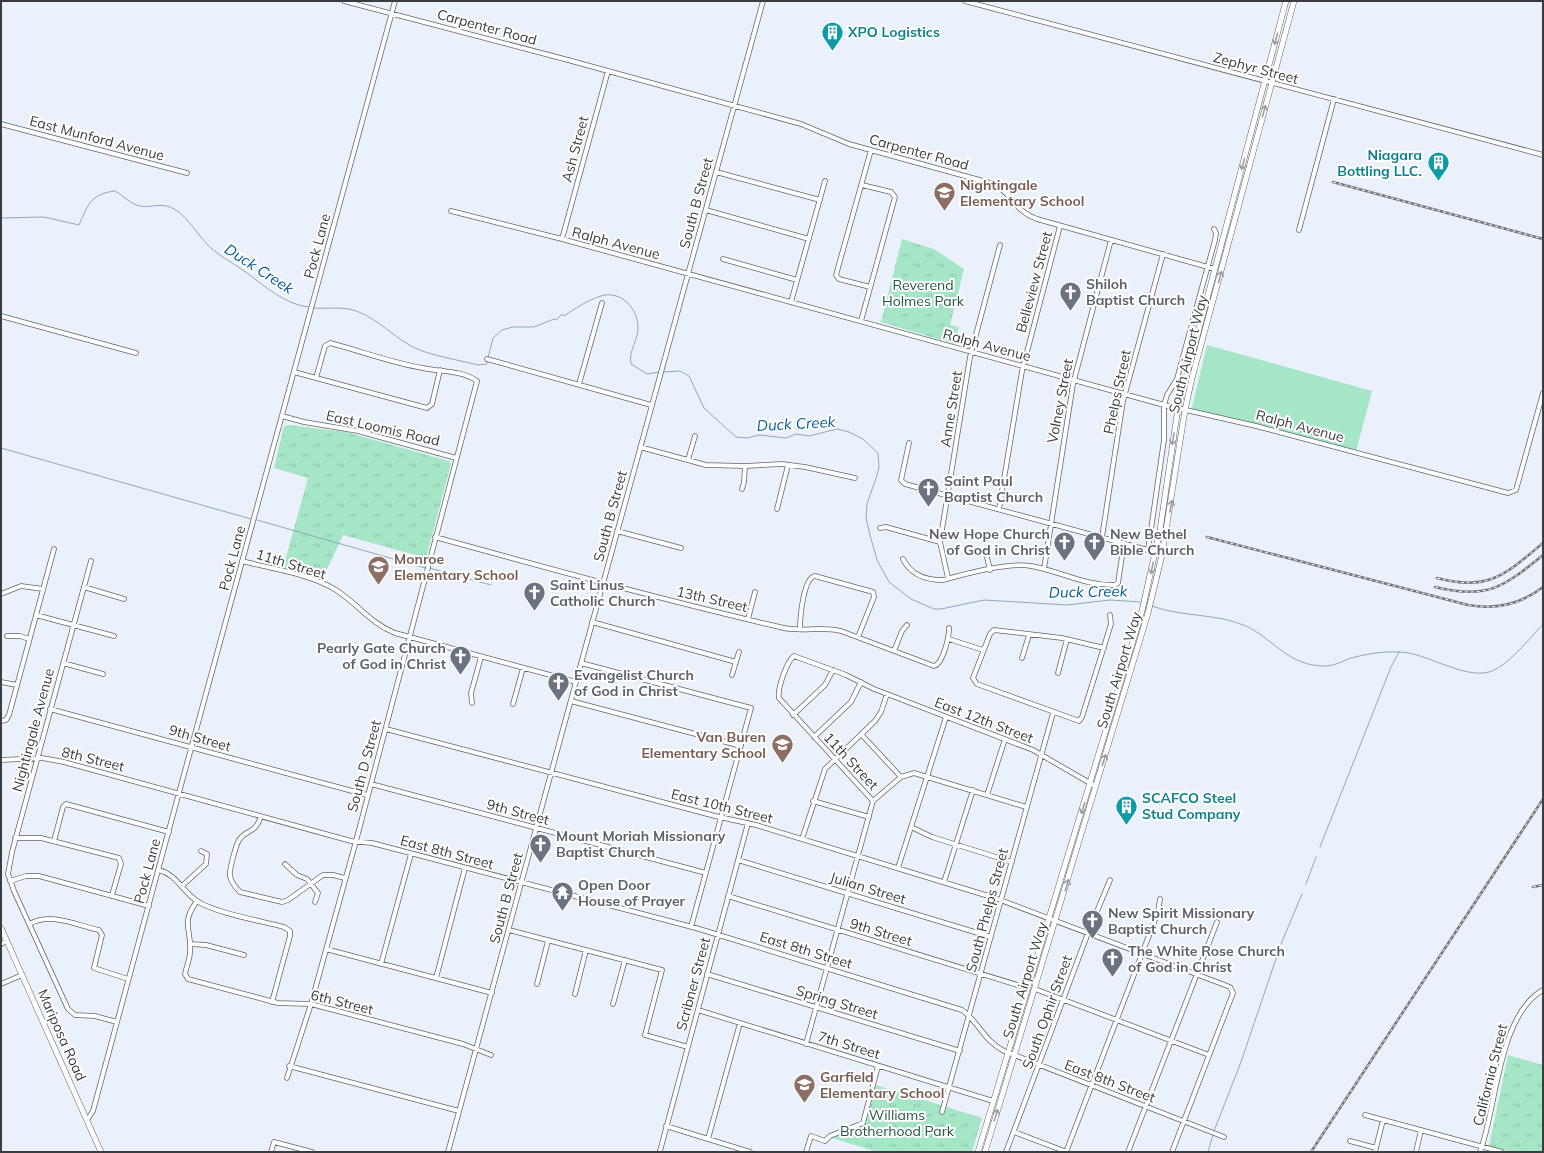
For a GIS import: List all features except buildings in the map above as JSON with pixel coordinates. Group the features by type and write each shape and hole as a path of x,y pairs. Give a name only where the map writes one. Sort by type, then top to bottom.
{"main road":[{"name":"South Airport Way","path":"985,1152 1056,922 1142,610 1155,552 1178,408 1286,1"},
{"name":"South Airport Way","path":"978,1152 1009,1054 1027,988 1149,611 1162,555 1185,410 1195,366 1294,1"},
{"name":"Mariposa Road","path":"1,928 101,1152"}],"street":[{"name":"Carpenter Road","path":"344,1 601,69 807,126 839,140 871,150 994,184 1007,194 1023,213 1037,220 1215,269"},
{"name":"Pock Lane","path":"86,1120 93,1111 395,1"},
{"name":"South B Street","path":"448,1152 651,405 763,1"},
{"name":"Zephyr Street","path":"965,1 1264,82 1334,99 1543,155"},
{"name":"Ash Street","path":"562,239 608,71"},
{"path":"1299,230 1334,99"},
{"name":"East Munford Avenue","path":"1,124 187,173"},
{"path":"870,287 842,280 836,275 871,150"},
{"path":"716,172 820,200"},
{"path":"791,302 825,181"},
{"path":"861,321 895,197 891,192 862,185"},
{"path":"706,210 809,239"},
{"name":"Ralph Avenue","path":"451,212 562,239 1164,405 1256,426 1502,492 1510,493 1516,490 1543,393"},
{"name":"Belleview Street","path":"999,509 1023,366 1060,226"},
{"path":"1148,550 1164,440 1164,405 1167,395 1177,379 1215,240 1216,233 1214,229"},
{"name":"Volney Street","path":"1044,569 1050,523 1074,380 1111,240"},
{"name":"Anne Street","path":"948,578 940,542 972,352 1000,245"},
{"name":"Phelps Street","path":"1102,537 1125,394 1163,254"},
{"path":"723,259 797,280"},
{"path":"579,384 602,304"},
{"path":"1,316 136,353"},
{"path":"294,372 316,378 427,408 432,404 440,370 423,368 330,343 325,346 316,378"},
{"path":"487,359 651,405"},
{"name":"South D Street","path":"286,1078 311,1004 386,729 477,381 469,377 440,370"},
{"name":"East Loomis Road","path":"282,416 304,422 358,431 456,458"},
{"path":"688,460 695,436"},
{"path":"909,443 901,480 903,482 1155,552"},
{"path":"640,447 706,465 788,465 854,478"},
{"path":"777,509 788,465"},
{"path":"742,489 744,482 744,466"},
{"path":"880,528 886,527 940,542"},
{"path":"617,531 681,548"},
{"name":"13th Street","path":"436,537 597,582 603,582 786,629 831,628 936,666 939,663 949,639"},
{"path":"903,559 910,570 917,575 934,580 1014,565 1031,566 1101,585 1115,585 1118,583 1124,543"},
{"path":"1,721 8,717 54,549"},
{"path":"986,552 990,570"},
{"name":"Nightingale Avenue","path":"91,561 8,868 10,881 69,1011 75,1015 95,1016 117,1022"},
{"name":"11th Street","path":"242,561 326,585 344,595 378,625 410,638 576,682"},
{"path":"800,629 801,608 809,580 815,576 873,592 874,598 858,637"},
{"path":"1,594 21,586 43,589"},
{"path":"84,587 124,599"},
{"path":"748,619 755,592"},
{"path":"36,615 114,636"},
{"path":"1104,648 1067,639 993,631 983,650 973,678 977,684 1053,713 1079,721 1082,717 1104,648 1111,624 1110,615"},
{"path":"592,622 736,662"},
{"path":"894,651 902,630 907,625"},
{"path":"949,628 949,639 983,650"},
{"path":"1022,658 1029,635"},
{"path":"7,636 20,636 29,639"},
{"path":"1058,673 1067,639"},
{"path":"732,675 739,652"},
{"name":"11th Street","path":"794,656 789,662 778,692 781,701 873,801 901,777 911,773 926,776 1026,807"},
{"name":"East 12th Street","path":"794,656 833,670 888,694 1041,754 1093,785"},
{"path":"472,703 471,693 481,657"},
{"path":"63,663 103,674"},
{"path":"581,664 751,708 691,927"},
{"path":"514,704 523,668"},
{"path":"793,715 825,685 833,670"},
{"path":"1,682 17,685"},
{"path":"814,737 851,702 861,682"},
{"path":"802,839 822,774 834,759 878,718 888,694"},
{"path":"571,701 741,746"},
{"name":"9th Street","path":"50,709 367,795"},
{"name":"South Phelps Street","path":"942,1112 950,1088 1053,713"},
{"path":"898,868 946,717"},
{"name":"East 10th Street","path":"386,729 720,818 748,822 1001,901 1230,987 1233,989 1233,993 1209,1055"},
{"path":"861,734 901,777"},
{"path":"987,795 1005,739"},
{"name":"8th Street","path":"1,760 37,759 64,762 179,793"},
{"name":"9th Street","path":"371,784 706,873"},
{"path":"944,882 973,790"},
{"name":"East 8th Street","path":"179,793 355,841 411,854 691,927 959,1009 970,1015 988,1040 1009,1054 1224,1137"},
{"path":"813,801 869,817"},
{"path":"806,1044 873,801"},
{"path":"54,841 62,809 66,804 168,832"},
{"path":"261,816 257,827 242,837 238,842 230,873 237,889 243,893 282,902 288,900 310,883 324,875 333,875 345,878"},
{"name":"Scribner Street","path":"660,1151 748,822"},
{"path":"911,827 932,837 1012,862"},
{"path":"15,838 41,838 119,858 121,864 112,895"},
{"path":"182,886 206,864 208,854 201,851"},
{"path":"381,964 411,854"},
{"name":"Julian Street","path":"738,860 991,937"},
{"path":"285,864 310,883 318,893 315,902"},
{"path":"436,978 465,868"},
{"path":"159,870 170,874 197,901 210,907 284,927 290,931 290,936 272,1002"},
{"path":"10,881 26,876 39,876 149,906"},
{"name":"South Ophir Street","path":"1006,1152 1063,999 1110,880"},
{"name":"9th Street","path":"728,896 1027,988"},
{"path":"1014,1132 1067,1152 1158,912 1160,899"},
{"path":"197,901 190,912 187,921 190,944 206,945 244,955"},
{"path":"29,924 42,918 52,918 99,930 102,935 94,968 128,979"},
{"path":"1128,1152 1170,1040 1217,922"},
{"path":"509,930 662,970 645,1035 688,1047"},
{"path":"537,984 548,940"},
{"path":"1,944 7,941"},
{"name":"6th Street","path":"190,944 186,977 191,980 272,1002 311,1004 463,1044 491,1055"},
{"path":"326,949 492,993"},
{"path":"575,994 586,950"},
{"path":"613,1004 625,960"},
{"name":"Spring Street","path":"708,974 960,1051"},
{"path":"1,984 22,975"},
{"path":"1035,989 1209,1055 1172,1152"},
{"name":"California Street","path":"1480,1152 1489,1124 1495,1090 1515,1022 1525,1005 1543,990"},
{"name":"7th Street","path":"698,1010 993,1101"},
{"path":"708,1140 740,1023"},
{"path":"289,1066 459,1111"},
{"path":"806,1152 811,1136 825,1141 830,1136 863,1123 878,1066"},
{"path":"1365,1114 1502,1152"},
{"path":"1350,1141 1376,1150 1383,1120"},
{"path":"666,1126 750,1152"},
{"path":"1416,1152 1421,1130"},
{"path":"271,1152 274,1142 312,1152"}],"green space":[{"name":"Reverend Holmes Park","path":"902,239 934,249 964,269 950,325 959,327 954,344 881,322"},
{"path":"1207,345 1372,391 1355,455 1191,411"},
{"path":"289,425 346,432 449,461 451,464 426,558 343,535 323,578 283,568 308,478 274,468 284,426"},
{"path":"1508,1055 1543,1065 1543,1152 1514,1152 1489,1146"},
{"name":"Williams Brotherhood Park","path":"876,1085 982,1118 972,1152 877,1152 832,1138 866,1124"}],"waterway":[{"name":"Duck Creek","path":"1,218 44,217 79,225 88,206 95,198 115,191 136,205 159,205 170,207 180,213 209,247 217,253 280,297 299,305 309,307"},
{"name":"Duck Creek","path":"488,358 493,338 502,330 513,327 534,327 554,319 556,320 562,314 564,316 591,300 608,295 621,298 627,302 635,313 638,331 631,354 631,364 647,374 659,372"},
{"name":"Duck Creek","path":"313,308 344,308 366,315 411,346 434,355 478,365 487,364 487,361"},
{"name":"Duck Creek","path":"662,372 680,371 689,376 704,408 736,437 747,438 759,435 786,438 796,434 809,436 837,429 849,432 863,439 878,453 879,467 867,504 866,518 877,560 889,582 911,599 934,609 941,609 984,600 1067,605 1110,600 1141,602"},
{"path":"1,448 251,519"},
{"path":"257,520 425,568"},
{"path":"429,568 491,585"},
{"name":"Duck Creek","path":"1152,606 1174,612 1223,619 1246,626 1291,657 1312,665 1325,666 1363,655 1381,652 1399,652 1420,656 1468,672 1489,672 1496,669 1511,658 1543,624"},
{"path":"1320,847 1391,667 1399,652"},
{"path":"1306,884 1316,857"},
{"path":"1214,1131 1241,1062 1281,944 1302,894"},
{"path":"1208,1152 1213,1135"}],"railway":[{"path":"1333,182 1543,239"},
{"path":"1207,537 1468,605 1488,607 1507,605 1526,598 1543,587"},
{"path":"1437,578 1455,582 1470,583 1484,581 1496,577 1518,564 1543,543"},
{"path":"1435,587 1453,591 1468,592 1494,588 1517,575 1543,555"},
{"path":"1311,1152 1543,799"},
{"path":"1533,887 1543,885"}],"place":[{"name":"XPO Logistics","path":"833,52"},
{"name":"Niagara Bottling LLC.","path":"1438,182"},
{"name":"Nightingale Elementary School","path":"945,212"},
{"name":"Shiloh Baptist Church","path":"1070,312"},
{"name":"Saint Paul Baptist Church","path":"928,508"},
{"name":"New Hope Church of God in Christ","path":"1065,562"},
{"name":"New Bethel Bible Church","path":"1094,562"},
{"name":"Monroe Elementary School","path":"379,586"},
{"name":"Saint Linus Catholic Church","path":"535,612"},
{"name":"Pearly Gate Church of God in Christ","path":"461,676"},
{"name":"Evangelist Church of God in Christ","path":"558,702"},
{"name":"Van Buren Elementary School","path":"782,764"},
{"name":"SCAFCO Steel Stud Company","path":"1126,826"},
{"name":"Mount Moriah Missionary Baptist Church","path":"541,864"},
{"name":"Open Door House of Prayer","path":"562,912"},
{"name":"New Spirit Missionary Baptist Church","path":"1092,940"},
{"name":"The White Rose Church of God in Christ","path":"1112,978"},
{"name":"Garfield Elementary School","path":"805,1104"}]}
